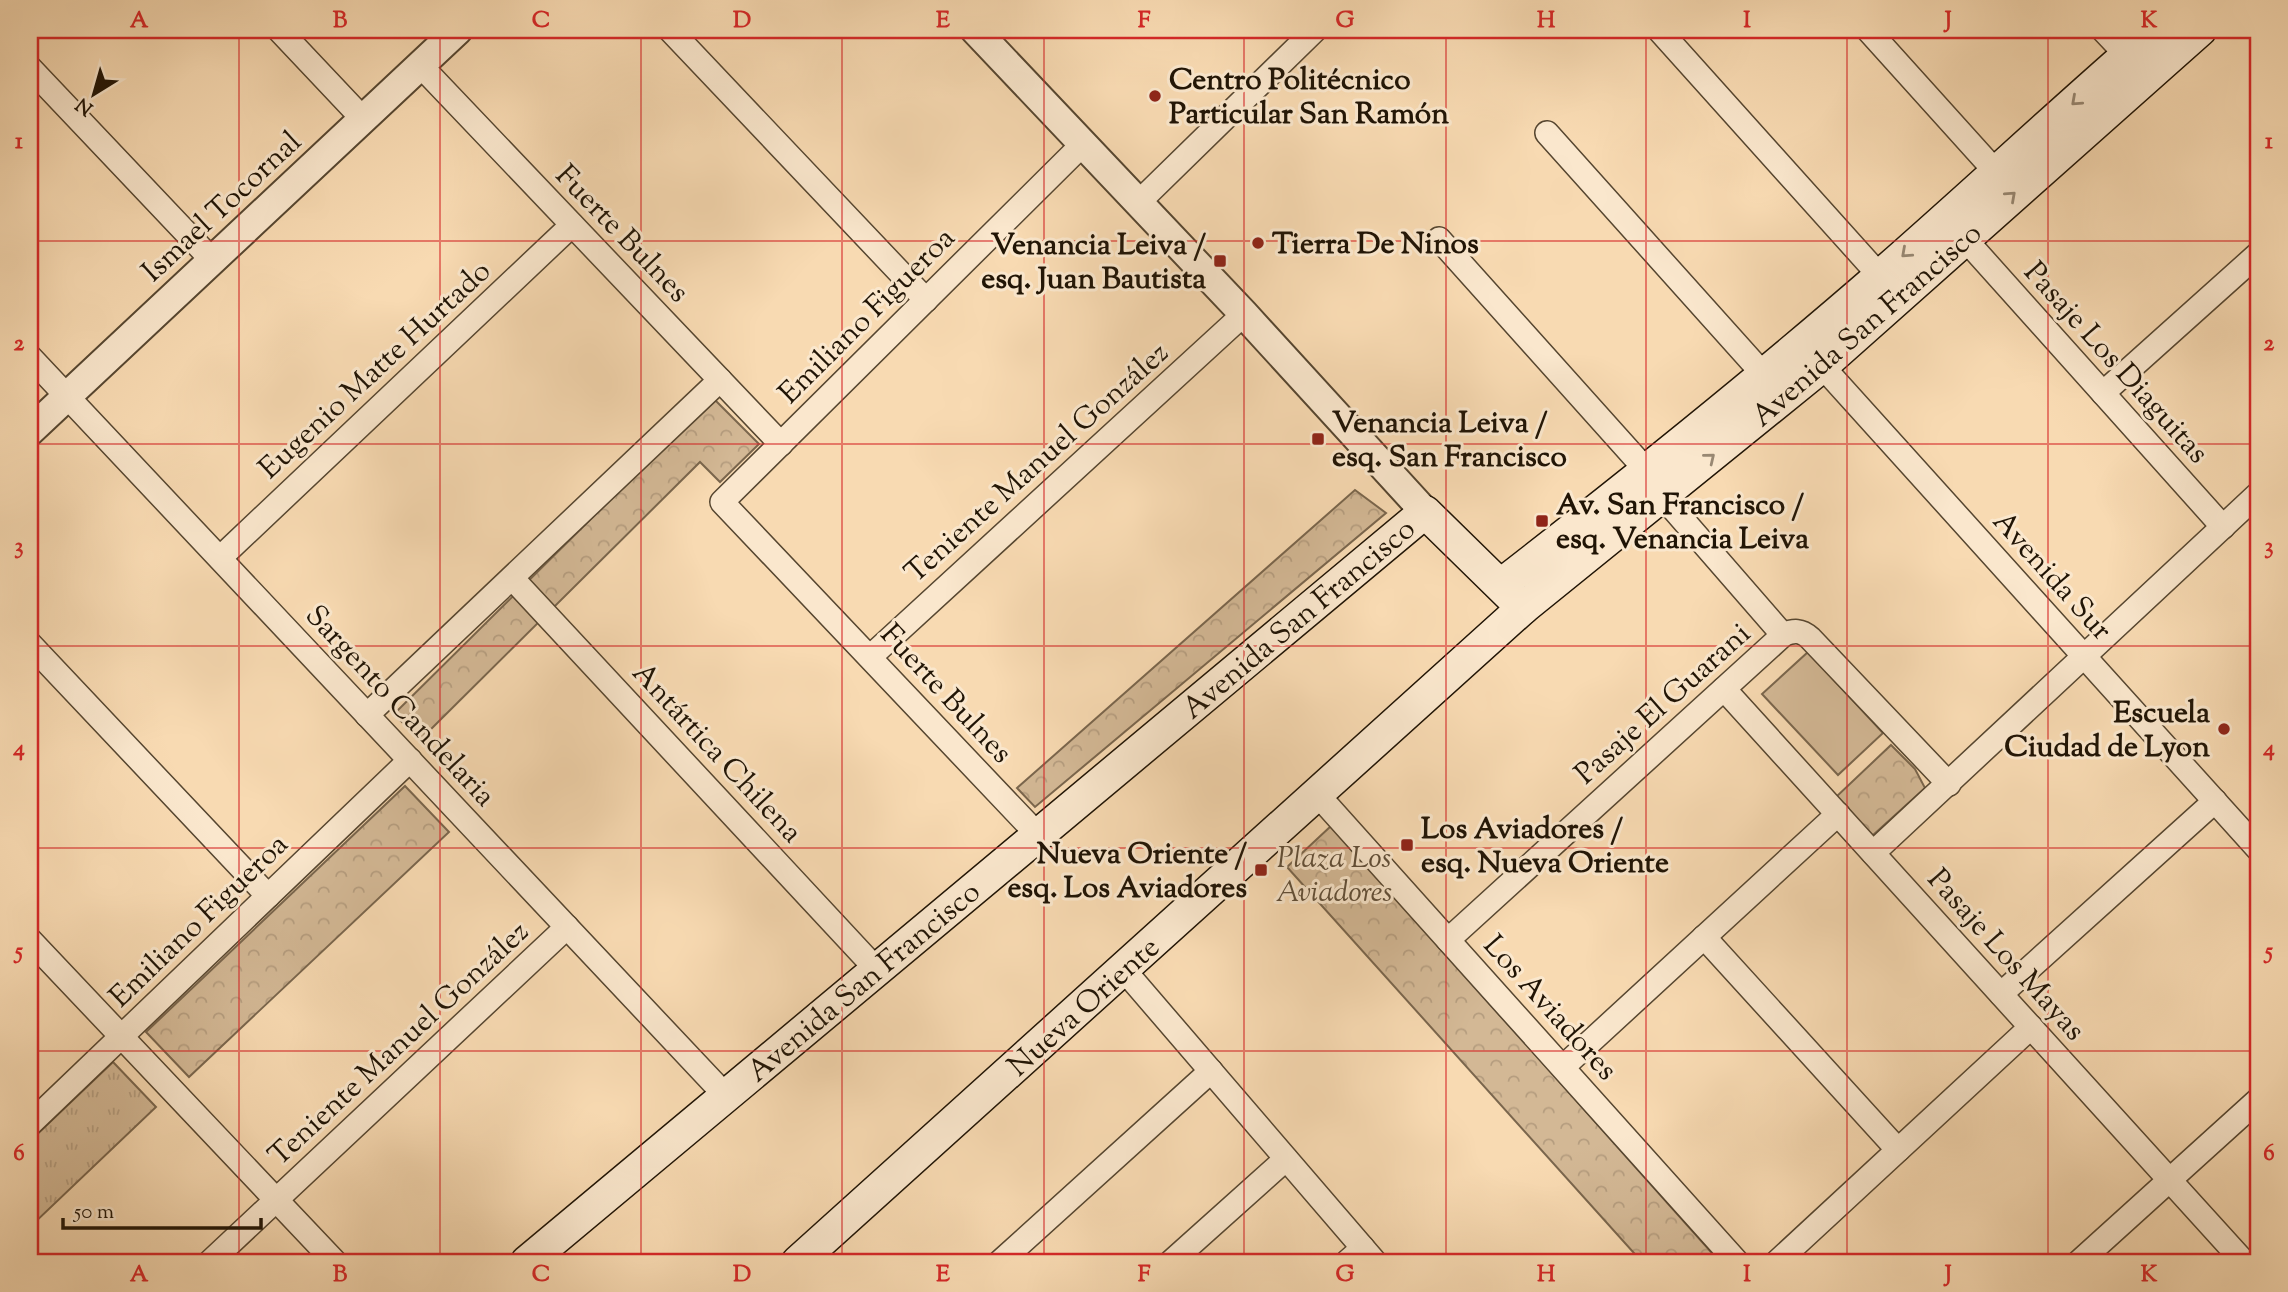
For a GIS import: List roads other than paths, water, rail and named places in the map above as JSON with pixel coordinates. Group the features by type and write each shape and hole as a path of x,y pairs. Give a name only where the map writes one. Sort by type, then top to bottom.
{"main road":[{"name":"Avenida San Francisco","path":"1502,585 1655,484 1812,354 1964,238 2136,66 2155,30"},
{"name":"Avenida San Francisco","path":"1523,608 1655,484 1764,375 1812,354 1880,276 1996,172 2136,66 2200,30"},
{"name":"Avenida San Francisco","path":"527,1262 1425,512"},
{"path":"1425,512 1523,608"},
{"name":"Nueva Oriente","path":"813,1258 1124,970 1523,608"}],"street":[{"path":"279,30 363,119"},
{"name":"Ismael Tocornal","path":"30,431 458,30"},
{"path":"670,30 926,300"},
{"path":"975,30 1244,314 1425,512"},
{"path":"1139,202 1315,30"},
{"path":"1659,30 1880,276"},
{"path":"1868,30 1996,172"},
{"path":"2103,30 2136,66"},
{"name":"Fuerte Bulnes","path":"421,65 781,444"},
{"path":"30,68 212,260"},
{"path":"1547,133 1764,375"},
{"name":"Emiliano Figueroa","path":"722,502 1083,144"},
{"name":"Eugenio Matte Hurtado","path":"220,558 572,225"},
{"name":"Pasaje Los Diaguitas","path":"1964,238 2223,527"},
{"path":"1439,239 1655,484 1791,633 1810,638 1949,784"},
{"path":"2103,393 2258,254"},
{"name":"Teniente Manuel González","path":"870,657 1244,314"},
{"name":"Avenida Sur","path":"1812,354 2258,849"},
{"name":"Sargento Candelaria","path":"30,357 726,1096"},
{"path":"368,715 720,380"},
{"path":"1873,853 2258,494"},
{"name":"Fuerte Bulnes","path":"722,502 1038,835"},
{"name":"Antártica Chilena","path":"512,578 877,970"},
{"name":"Pasaje El Guarani","path":"1448,940 1724,689 1791,633"},
{"path":"30,644 268,896"},
{"name":"Pasaje Los Mayas","path":"1724,689 2244,1262"},
{"name":"Emiliano Figueroa","path":"30,1124 410,760"},
{"name":"Los Aviadores","path":"1317,794 1737,1262"},
{"path":"2001,994 2215,801"},
{"path":"1563,1068 1838,814"},
{"name":"Teniente Manuel González","path":"210,1262 567,927"},
{"path":"1704,937 1898,1150"},
{"path":"30,940 335,1262"},
{"path":"1124,970 1286,1159 1362,1257"},
{"path":"1777,1262 2031,1027"},
{"path":"1000,1262 1211,1071"},
{"path":"2079,1262 2258,1100"},
{"path":"1171,1262 1286,1159"}],"place":[{"name":"Centro Politécnico Particular San Ramón","path":"1155,96"},
{"name":"Tierra De Ninos","path":"1258,243"},
{"name":"Venancia Leiva / esq. Juan Bautista","path":"1220,261"},
{"name":"Venancia Leiva / esq. San Francisco","path":"1318,439"},
{"name":"Av. San Francisco / esq. Venancia Leiva","path":"1542,521"},
{"name":"Escuela Ciudad de Lyon","path":"2224,729"},
{"name":"Los Aviadores / esq. Nueva Oriente","path":"1407,845"},
{"name":"Nueva Oriente / esq. Los Aviadores","path":"1261,870"}],"park label":[{"name":"Plaza Los Aviadores","path":"1334,874"}]}
